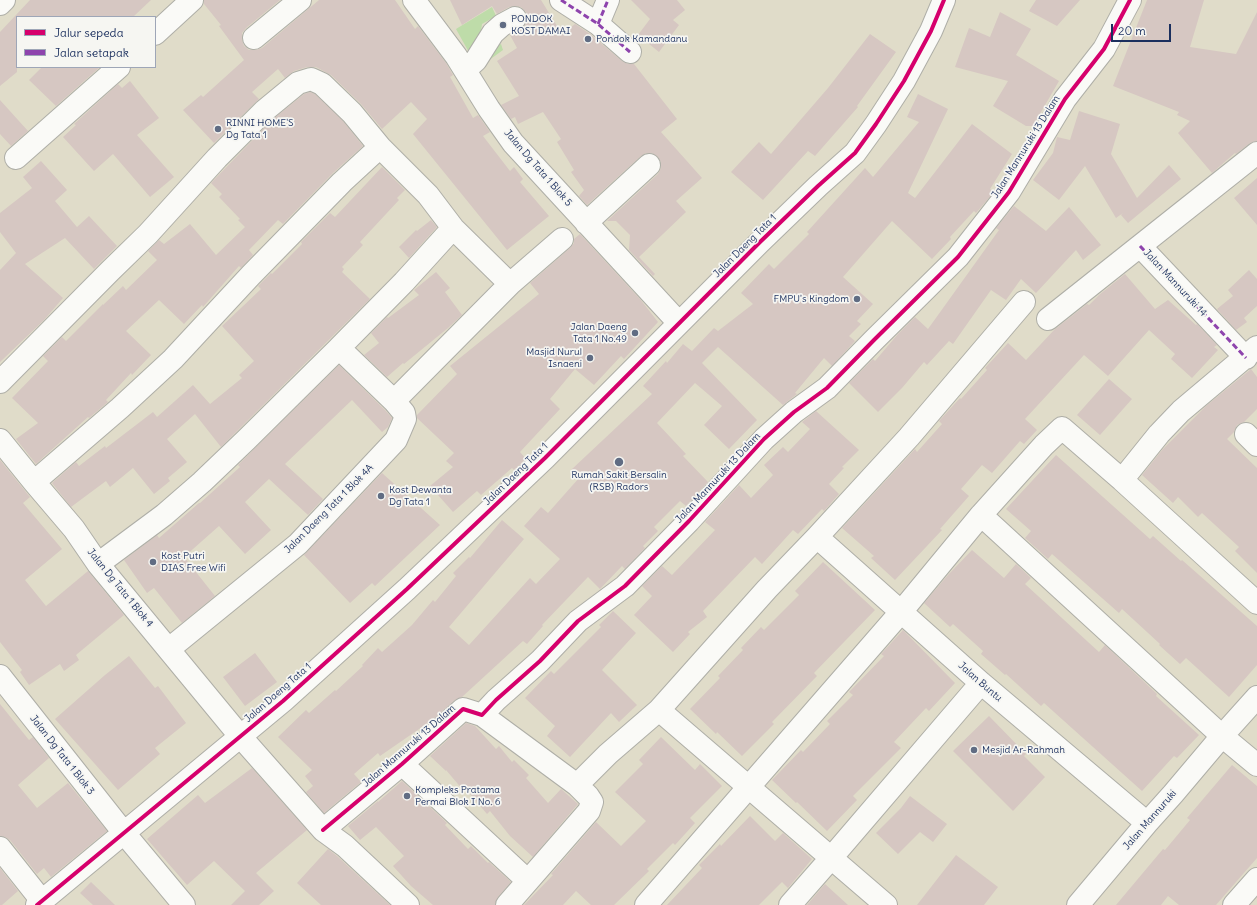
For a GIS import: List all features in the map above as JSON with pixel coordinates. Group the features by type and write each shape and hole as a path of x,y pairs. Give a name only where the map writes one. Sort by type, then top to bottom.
{"street":[{"path":"0,4 4,0"},
{"path":"156,33 192,0"},
{"path":"254,38 300,0"},
{"name":"Jalan Dg Tata 1 Blok 5","path":"414,0 434,24 489,109 513,142 679,324"},
{"path":"561,0 598,24 630,52"},
{"path":"598,24 608,0"},
{"name":"Jalan Daeng Tata 1","path":"40,903 283,701 413,583 545,458 818,186 855,153 904,81 931,31 944,0"},
{"name":"Jalan Mannuruki 13 Dalam","path":"322,830 402,764 463,709 482,715 496,700 540,661 578,621 625,586 689,521 764,439 794,412 827,388 958,257 1009,192 1065,99 1104,49 1130,0"},
{"path":"464,70 476,60 493,33 502,25 515,18"},
{"path":"16,158 118,68"},
{"path":"0,382 148,234 218,158 264,111 298,82 311,79 322,84 352,113 380,147 428,195 453,228 510,284"},
{"path":"34,482 173,360 309,215 380,147"},
{"name":"Jalan Mannuruki 14","path":"1251,353 1140,246 1257,153"},
{"path":"586,223 649,165"},
{"path":"98,564 164,515 202,482 339,348 404,282 453,228"},
{"path":"339,348 394,401 510,284 562,238"},
{"path":"1048,319 1140,246"},
{"path":"577,785 608,754 659,710 767,590 909,437 1024,302"},
{"path":"1122,480 1159,434 1181,411 1251,353"},
{"name":"Jalan Daeng Tata 1 Blok 4A","path":"169,649 298,544 396,440 405,419 404,413 394,401"},
{"path":"646,905 901,612 981,515 1048,440 1062,428 1122,480 1257,603"},
{"name":"Jalan Dg Tata 1 Blok 4","path":"0,440 74,529 98,564 240,736 322,830 345,846 408,905"},
{"path":"981,515 1222,736 1257,765"},
{"name":"Jalan Buntu","path":"817,537 981,683 1147,823"},
{"name":"Jalan Dg Tata 1 Blok 3","path":"0,676 124,833 184,905"},
{"path":"790,905 981,683"},
{"name":"Jalan Mannuruki","path":"1078,905 1257,697"},
{"path":"659,710 832,857 886,905"},
{"path":"482,715 577,785 592,802 589,811 507,905"},
{"path":"402,764 528,881"},
{"path":"0,848 40,903"},
{"path":"1234,905 1257,878"}],"green space":[{"path":"492,7 496,16 482,24 480,38 493,47 501,44 503,50 492,58 476,65 456,29"}],"building":[{"path":"30,0 151,0 134,16 16,16 17,72 0,86 0,32"},
{"path":"204,0 280,0 242,33 244,46 249,50 256,50 262,48 319,0 395,0 415,29 418,26 446,63 453,75 450,77 473,118 478,115 490,132 483,136 510,171 514,167 523,179 520,182 549,216 507,250 413,134 427,119 411,102 382,129 361,104 331,75 316,67 307,67 294,71 285,78 278,69 252,92 259,99 214,143 183,110 201,95 203,97 244,60 219,26 221,25 204,4"},
{"path":"450,0 541,0 562,34 575,24 590,34 622,61 628,64 634,64 677,119 661,132 702,178 676,201 686,212 639,257 655,274 653,276 629,250 630,235 616,221 607,221 658,174 661,168 661,162 658,157 652,153 646,153 641,156 587,205 579,196 584,190 571,172 574,170 557,142 561,139 543,112 518,124 515,117 511,119 501,105 519,96 497,61 517,48 510,35 525,25 527,19 526,12 521,7 515,6 509,7 497,14 492,6 462,25"},
{"path":"631,0 677,0 685,10 673,20 679,25 659,52 638,35 650,19"},
{"path":"1036,0 1080,0 1057,26 1029,11"},
{"path":"1147,0 1204,0 1190,47 1236,54 1257,12 1257,141 1250,143 1236,154 1235,153 1212,173 1178,133 1190,121 1177,115 1179,112 1113,86"},
{"path":"1000,12 1031,29 1016,55 1059,81 1033,126 1026,126 993,106 1008,81 955,67 969,28 990,37"},
{"path":"870,34 896,52 857,106 858,107 815,156 808,151 763,200 731,172 759,142 771,154 828,88"},
{"path":"41,68 99,68 56,106 29,80"},
{"path":"130,81 159,118 137,135 174,177 150,197 113,154 94,171 63,137 76,125 74,124 118,84 122,88"},
{"path":"310,92 315,94 343,121 363,146 333,173 283,224 278,220 249,250 253,255 241,268 239,266 203,307 202,305 184,324 159,300 126,331 151,355 132,375 131,373 106,400 108,402 89,418 88,417 36,464 16,439 38,423 12,398 48,361 43,356 62,337 66,341 123,286 126,290 157,260 148,251 159,240 164,244 190,224 216,255 245,227 238,220 240,219 219,197 222,194 211,183 272,120 304,94"},
{"path":"918,94 948,109 908,193 915,198 972,124 1012,154 990,189 994,192 976,213 974,211 932,259 892,221 843,277 873,304 857,321 861,324 849,336 855,341 832,366 824,358 795,393 797,394 783,405 718,347 702,363 757,420 729,449 704,425 722,406 695,383 657,423 686,454 683,456 708,482 686,506 680,501 654,527 658,531 643,546 645,548 625,569 622,566 600,589 588,577 542,625 543,626 527,644 523,641 462,697 455,700 435,718 380,756 378,753 354,774 361,782 324,813 306,792 313,786 305,776 312,770 278,737 306,710 309,713 335,690 336,691 363,666 362,665 378,648 382,652 412,625 433,600 435,602 456,576 453,573 469,557 470,558 502,520 524,539 449,627 469,645 530,578 536,584 560,559 524,526 541,507 548,513 579,478 571,470 652,394 643,386 666,361 667,363 683,344 692,351 714,328 718,331 753,304 741,293 769,264 774,269 809,234 807,232 865,168 873,177 919,122 907,117"},
{"path":"0,100 28,131 11,146 0,134"},
{"path":"1079,111 1120,124 1111,154 1137,198 1169,165 1181,179 1128,223 1121,215 1123,213 1116,218 1085,166 1059,200 1033,180 1053,153 1057,137 1070,140"},
{"path":"41,161 67,190 55,201 77,227 89,216 117,246 94,269 65,238 25,264 63,298 44,320 0,362 0,270 16,253 0,232 0,213 32,188 23,177"},
{"path":"382,167 405,190 397,198 399,200 360,242 363,245 342,267 344,269 342,272 370,299 221,447 195,414 167,439 187,462 168,478 170,481 154,494 133,468 110,487 106,481 71,507 52,483 76,462 79,466 105,446 106,448 153,412 157,417 193,385 210,404 242,378 239,375 254,361 222,326 261,289 258,286 302,244 301,242 330,213 335,217"},
{"path":"1257,178 1257,225 1234,198"},
{"path":"1014,206 1046,231 1069,207 1101,245 1083,260 1076,250 1036,293 1021,279 1006,300 991,290 953,344 949,341 927,365 924,362 902,388 878,412 849,383 873,359 875,361 915,317 928,329 999,230 996,228"},
{"path":"431,220 437,227 409,258 399,247 416,230 417,231"},
{"path":"580,234 640,299 658,322 624,359 621,356 594,385 575,369 550,399 560,409 520,452 526,459 514,470 512,468 481,495 477,491 453,512 430,486 453,467 446,461 454,453 417,418 417,415 457,374 450,366 539,294 530,283 570,248 574,243 574,239"},
{"path":"1249,270 1257,279 1257,306 1244,318 1247,322 1236,330 1217,309 1233,296 1228,290"},
{"path":"436,272 450,288 445,292 462,315 387,377 364,355 379,343 371,333 387,317 388,318 419,295 414,290"},
{"path":"1125,274 1155,309 1168,300 1196,325 1197,324 1217,345 1214,347 1218,350 1192,378 1171,359 1175,354 1149,330 1108,376 1084,355 1025,419 1037,430 1024,444 1020,441 992,473 982,465 961,489 969,496 940,529 942,530 895,580 871,558 874,556 842,528 915,449 917,452 942,424 939,421 987,370 985,368 1008,343 1026,360 1054,330 1087,304 1089,305"},
{"path":"339,365 392,418 388,427 382,432 352,400 285,464 323,499 308,515 269,479 245,502 271,530 245,554 219,526 184,557 215,596 182,623 154,588 147,593 124,560 157,535 159,538 240,467 238,465"},
{"path":"1251,369 1257,377 1257,409 1244,422 1237,425 1234,432 1227,439 1257,468 1257,573 1235,551 1239,547 1202,513 1198,517 1178,497 1173,503 1142,475 1163,449 1206,406"},
{"path":"1109,379 1132,399 1100,435 1077,415"},
{"path":"816,411 859,450 842,467 844,468 829,484 839,494 824,511 822,509 798,534 793,530 762,564 755,557 703,611 707,617 688,632 690,634 673,652 634,615 652,596 642,586 662,566 672,575 715,530 705,522 739,485 751,498 773,475 764,465 783,447 788,452 810,429 802,422"},
{"path":"1056,455 1150,539 1153,536 1257,626 1257,665 1229,697 1186,658 1180,664 1122,609 1119,613 1052,554 1048,559 1025,538 1031,531 1006,509"},
{"path":"0,460 30,497 23,503 62,549 25,580 46,606 88,571 124,615 76,655 79,660 64,671 60,664 29,685 20,672 22,670 0,642"},
{"path":"382,473 440,525 375,586 372,583 350,603 304,555"},
{"path":"972,550 1004,578 1016,564 1031,578 1025,584 1099,652 1105,645 1157,694 1156,696 1199,735 1177,758 1174,756 1142,791 1044,703 1041,706 1006,674 1005,675 981,654 983,651 953,624 950,627 924,603"},
{"path":"823,562 875,610 814,673 817,676 772,722 774,724 742,756 690,709 720,678 718,676 743,650 741,648 761,627 764,630 799,595 795,591"},
{"path":"613,611 636,633 602,670 637,705 619,722 611,713 570,757 547,736 555,726 525,698 551,671 554,674 601,627 599,625"},
{"path":"903,630 955,683 929,711 926,708 894,742 901,748 853,796 857,800 827,831 772,780 801,750 803,752 830,724 827,721 853,695 849,692 884,656 881,654"},
{"path":"255,653 277,682 245,706 223,677"},
{"path":"129,656 155,688 158,686 186,723 155,748 160,754 118,790 55,719"},
{"path":"0,704 29,740 33,737 49,758 18,785 37,808 68,783 107,831 51,877 44,868 37,874 10,840 0,836"},
{"path":"989,716 1026,754 1024,756 1045,777 1013,811 953,751"},
{"path":"466,723 475,726 496,749 499,746 512,762 514,760 529,775 526,778 548,803 561,789 578,804 533,857 510,836 490,811 487,814 465,788 463,790 446,770 430,756"},
{"path":"661,737 695,770 700,764 722,786 690,818 695,823 675,845 673,843 647,869 649,871 614,905 591,905 576,891 563,905 524,905 553,875 551,874 596,822 621,846 646,821 615,792 643,764 639,760"},
{"path":"1232,765 1257,786 1257,858 1216,905 1179,905 1168,896 1161,905 1116,905 1163,849 1165,850 1190,820 1187,818"},
{"path":"252,768 307,830 256,873 274,891 259,905 231,905 245,891 214,861 187,885 147,839 198,795 205,803"},
{"path":"402,781 447,823 445,825 468,849 471,846 488,863 489,862 511,882 498,897 495,905 433,905 411,886 393,866 404,856 376,827 360,840 348,826"},
{"path":"910,796 947,824 933,842 920,832 898,854 876,833 901,808"},
{"path":"750,816 775,841 783,833 812,859 788,888 782,882 759,905 667,905 702,868 699,865 720,844 721,846"},
{"path":"328,849 390,905 321,905 297,883"},
{"path":"956,855 998,887 984,905 917,905"},
{"path":"0,868 18,891 2,905 0,905"},
{"path":"91,882 115,905 93,905 80,893"},
{"path":"825,884 848,905 807,905"}],"marked path":[{"path":"561,0 598,24 630,52"},
{"path":"598,24 608,0"},
{"path":"1140,246 1246,358"}],"cycle path":[{"path":"37,905 283,701 407,589 545,458 759,243 818,186 855,153 904,81 931,31 944,0"},
{"path":"323,830 402,764 463,709 482,715 496,700 540,661 578,621 625,586 689,521 764,439 794,412 827,388 958,257 1009,192 1065,99 1104,49 1130,0"}],"place":[{"name":"PONDOK KOST DAMAI","path":"503,25"},
{"name":"Pondok Kamandanu","path":"588,39"},
{"name":"RINNI HOME'S Dg Tata 1","path":"218,129"},
{"name":"FMPU's Kingdom","path":"857,299"},
{"name":"Jalan Daeng Tata 1 No.49","path":"635,333"},
{"name":"Masjid Nurul Isnaeni","path":"590,358"},
{"name":"Rumah Sakit Bersalin (RSB) Radors","path":"619,462"},
{"name":"Kost Dewanta Dg Tata 1","path":"381,496"},
{"name":"Kost Putri DIAS Free Wifi","path":"153,562"},
{"name":"Mesjid Ar-Rahmah","path":"974,750"},
{"name":"Kompleks Pratama Permai Blok I No. 6","path":"407,796"}]}
